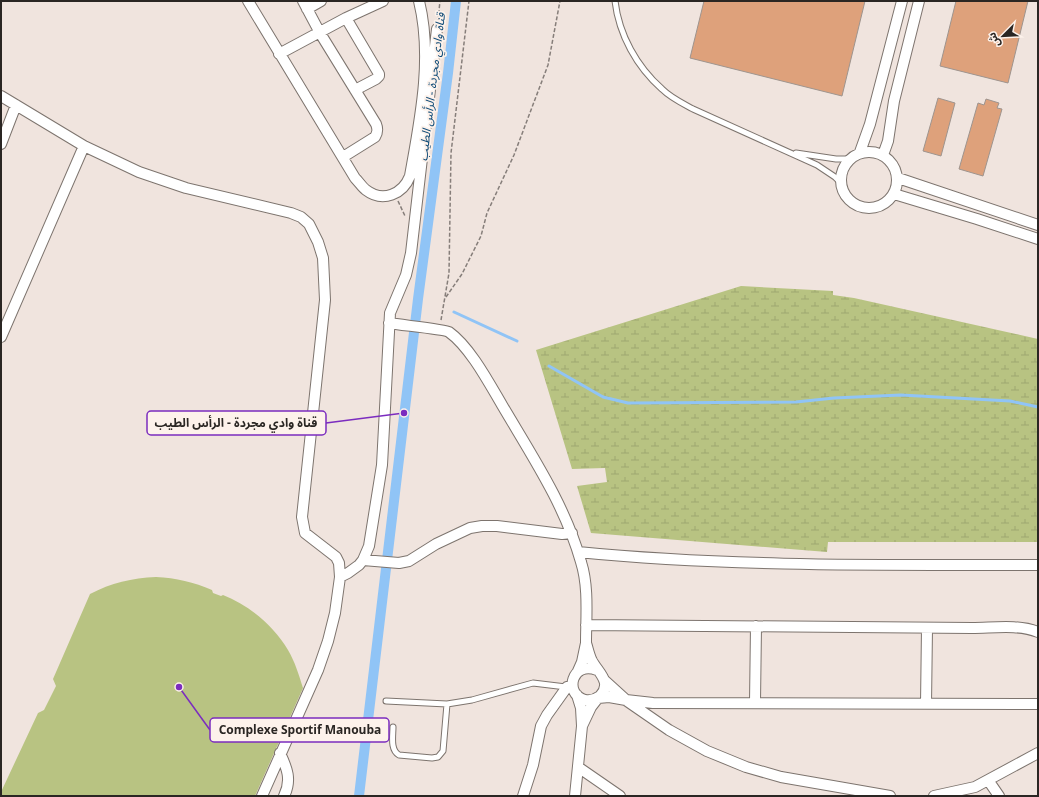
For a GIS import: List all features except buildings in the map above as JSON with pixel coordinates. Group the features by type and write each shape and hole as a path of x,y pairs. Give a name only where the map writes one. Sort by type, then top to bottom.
{"street":[{"path":"248,1 355,178 366,190 375,195 383,196 394,194 404,187 410,176 422,94 425,54 419,1"},
{"path":"321,1 305,5 320,33 376,124 378,134 373,139 343,157"},
{"path":"279,54 346,18 383,1"},
{"path":"860,152 870,124 902,1"},
{"path":"883,155 888,141 894,101 919,1"},
{"path":"346,18 379,74 376,79 355,90"},
{"path":"368,561 382,465 393,324 390,313 409,264 437,29"},
{"path":"1,96 84,146 139,172 186,188 301,216 309,224 324,258 324,300 302,517 305,533 336,557 340,577 335,613 328,641 318,670 262,796"},
{"path":"1,144 16,104"},
{"path":"1,337 84,146"},
{"path":"860,152 877,152 883,155 889,159 895,168 898,178 894,194 886,203 877,207 865,208 855,204 848,199 843,191 841,184 842,170 854,154 860,152"},
{"path":"898,178 1038,225"},
{"path":"894,194 1038,239"},
{"path":"393,324 448,331 464,346 487,381 562,509 572,533 582,563 585,583 586,625 586,643 582,662 573,680 572,690 581,708 582,726 575,796"},
{"path":"340,577 368,561 399,564 409,561 436,544 470,528 497,526 562,534 572,533"},
{"path":"578,552 638,558 830,565 1038,565"},
{"path":"586,625 1027,628 1038,632"},
{"path":"755,702 756,626"},
{"path":"926,704 927,628"},
{"path":"582,726 591,707 605,689 604,680 592,660 586,643"},
{"path":"578,671 588,667 597,670"},
{"path":"604,680 626,700 675,734 707,751 746,767 781,777 889,796"},
{"path":"572,690 587,700 609,697 654,703 755,702 1038,704"},
{"path":"523,796 533,765 542,726 547,715 572,690"},
{"path":"280,753 289,773 289,782 284,796"},
{"path":"934,796 975,787 1038,753"},
{"path":"578,767 620,796"},
{"path":"988,780 999,796"},
{"path":"966,796 975,787"}],"lane":[{"path":"615,1 621,28 628,46 649,76 662,90 693,109 817,165 835,177 841,184"},
{"path":"787,151 810,156 849,159"},
{"path":"386,701 447,704 472,700 533,683 572,690"},
{"path":"393,727 393,749 396,754 432,758 438,757 443,751 447,704"}],"path":[{"path":"437,29 440,1"},
{"path":"440,330 449,274 451,153 469,1"},
{"path":"445,299 462,274 481,236 487,213 516,148 548,65 560,1"},
{"path":"394,194 413,230"}],"green space":[{"path":"741,286 833,291 833,295 854,298 1038,339 1038,542 828,542 827,552 591,533 577,486 607,482 605,468 572,469 536,350"},
{"path":"156,577 178,579 192,583 212,590 213,593 221,596 223,595 242,604 260,617 276,633 293,659 303,688 255,796 1,796 1,792 38,713 44,710 56,686 53,679 90,594 122,582"}],"waterway":[{"name":"قناة وادي مجردة - الرأس الطيب","path":"359,796 418,299 456,1"},
{"path":"454,312 517,341"},
{"path":"549,366 603,397 628,403 796,402 834,398 901,395 1010,401 1038,407"}],"place":[{"name":"قناة وادي مجردة - الرأس الطيب","path":"404,413"},
{"name":"Complexe Sportif Manouba","path":"179,687"}]}
